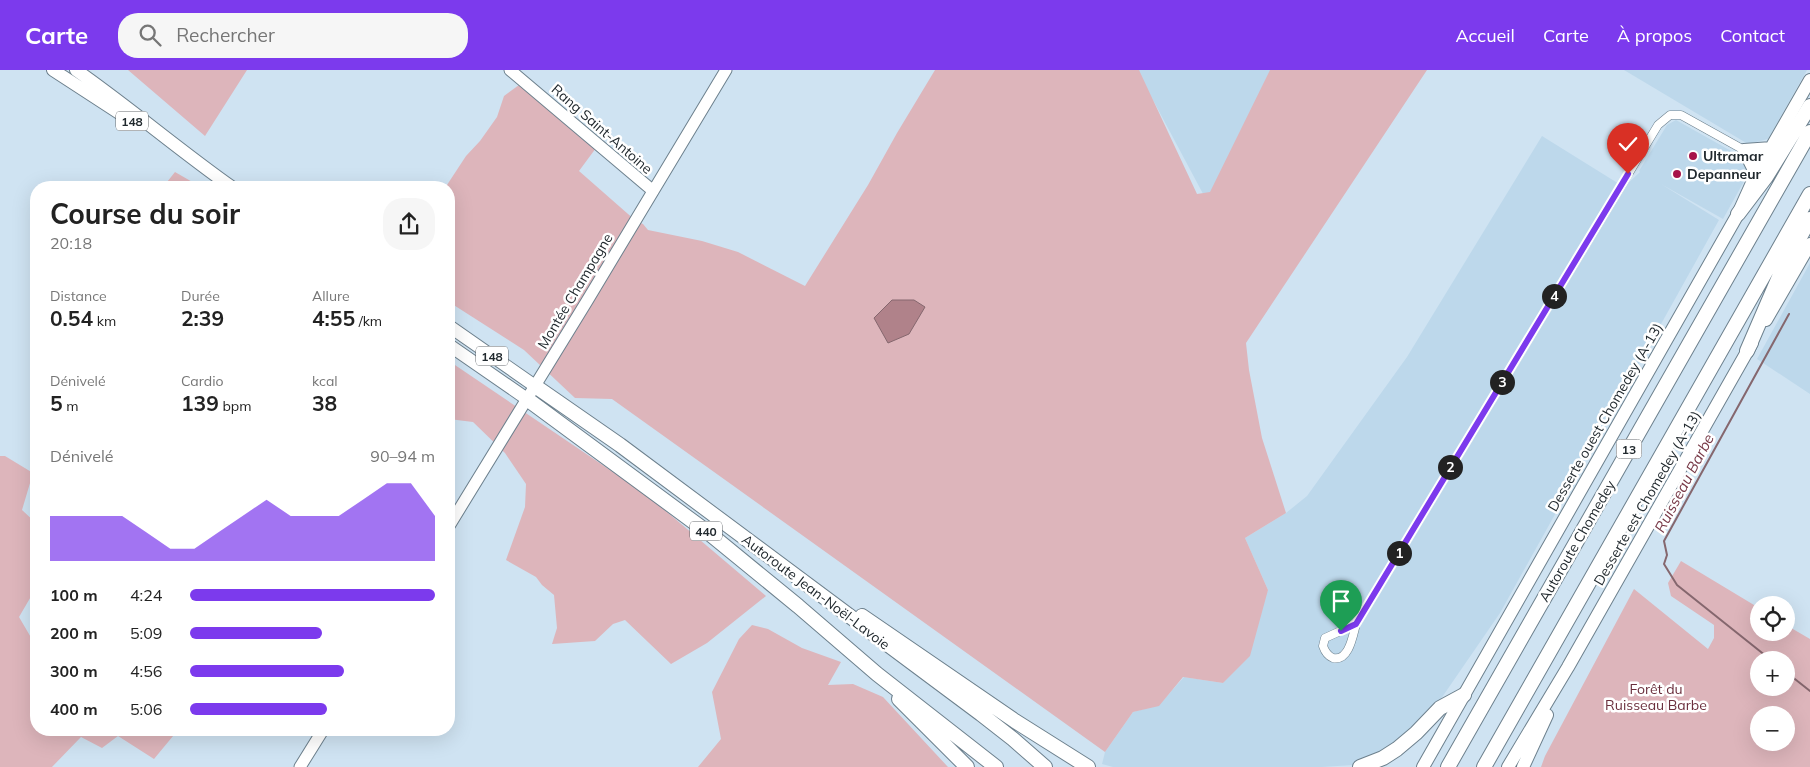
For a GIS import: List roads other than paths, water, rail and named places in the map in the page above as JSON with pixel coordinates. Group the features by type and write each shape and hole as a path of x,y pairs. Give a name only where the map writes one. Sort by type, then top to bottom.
{"highway":[{"path":"1738,214 1766,177 1810,106"},
{"name":"Autoroute Chomedey","path":"1448,767 1810,132"},
{"name":"13","path":"1484,767 1810,194"},
{"path":"1747,351 1782,270 1810,219"},
{"name":"Autoroute Jean-Noël-Lavoie","path":"535,386 620,445 1013,738 1045,767"},
{"name":"Autoroute Jean-Noël-Lavoie","path":"527,399 710,534 877,674 996,767"},
{"path":"777,562 886,631 1015,721 1088,767"},
{"path":"877,674 911,712 967,767"},
{"path":"1360,767 1383,758 1397,749 1424,726 1440,708 1464,695"},
{"path":"1013,738 1052,767"}],"main road":[{"name":"148","path":"53,70 192,158"},
{"name":"148","path":"76,70 223,181"},
{"name":"Desserte ouest Chomedey (A-13)","path":"1423,767 1738,214 1756,174 1810,80"},
{"path":"1756,174 1744,150 1772,148"},
{"name":"Desserte est Chomedey (A-13)","path":"1508,767 1568,667 1747,351 1810,244"},
{"name":"148","path":"455,330 535,386"},
{"name":"148","path":"455,349 527,399"},
{"path":"1524,767 1568,667"}],"street":[{"name":"Rang Saint-Antoine","path":"510,70 652,190"},
{"name":"Montée Champagne","path":"455,516 726,70"},
{"path":"1356,624 1325,638 1323,646 1328,655 1337,658 1346,653 1356,624 1658,125 1670,115 1681,115 1744,150"},
{"path":"300,767 319,736"}],"waterway":[{"name":"Ruisseau Barbe","path":"1760,651 1677,585 1664,564 1667,555 1664,541 1789,314"},
{"name":"Ruisseau Barbe","path":"1795,679 1810,691"}],"place":[{"name":"Ultramar","path":"1693,156"},
{"name":"Depanneur","path":"1677,174"}],"park label":[{"name":"Forêt du Ruisseau Barbe","path":"1656,698"}]}
